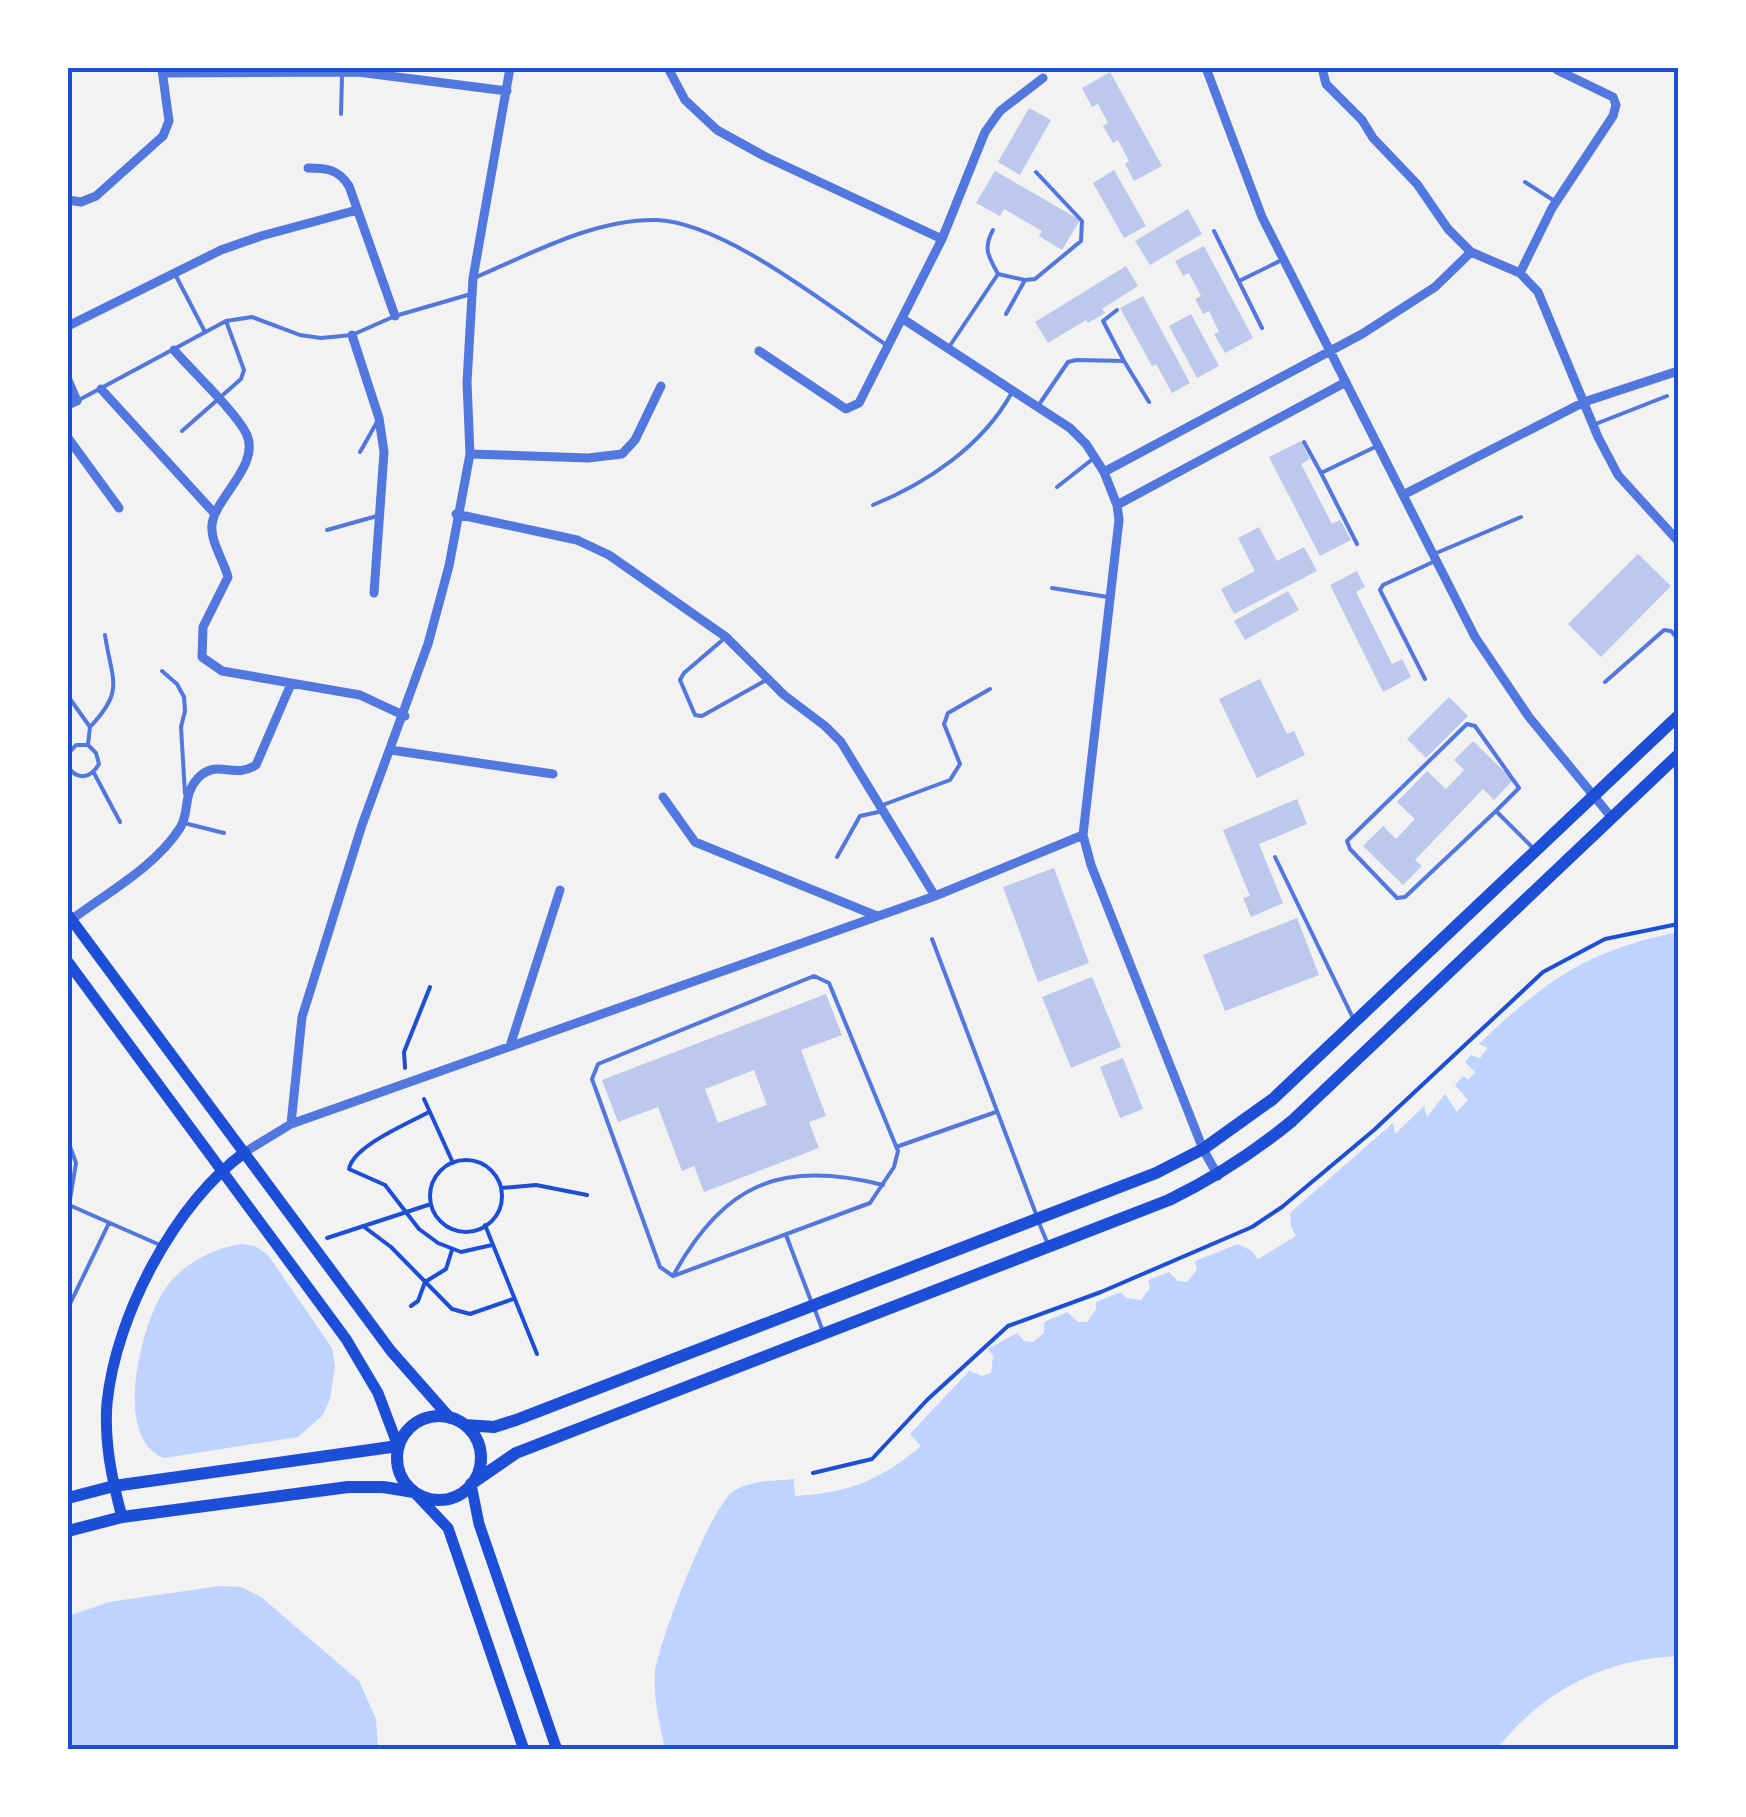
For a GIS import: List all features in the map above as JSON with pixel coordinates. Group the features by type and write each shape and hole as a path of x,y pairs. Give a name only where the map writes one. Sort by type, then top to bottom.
{"main road":[{"path":"465,1426 501,1426 1156,1173 1203,1149 1273,1099 1678,716"},
{"path":"68,1530 122,1518 348,1488 383,1487 444,1500 456,1496 516,1453 1169,1200 1256,1152 1292,1121 1678,755"},
{"path":"70,917 391,1350 450,1418 476,1438 480,1454 471,1484 479,1524 557,1750"},
{"path":"68,962 352,1348 378,1394 398,1446 399,1472 447,1526 524,1750"},
{"path":"122,1518 107,1436 112,1373 131,1310 165,1247 223,1168 245,1152"},
{"path":"398,1446 419,1421 450,1418"},
{"path":"68,1498 114,1486 398,1446"}],"street":[{"path":"291,1124 302,1017 362,826 405,716 449,566 470,454 466,382 473,278 510,68"},
{"path":"668,68 685,100 717,130 942,239"},
{"path":"1206,68 1262,217 1475,637 1508,688 1612,818"},
{"path":"1322,68 1326,84 1417,184 1448,229 1471,252 1520,273 1538,292 1618,475 1678,541"},
{"path":"68,200 82,202 96,196 163,136 169,121 162,70 358,70 507,91"},
{"path":"1520,273 1556,202 1613,116 1616,105 1613,97 1557,70"},
{"path":"759,351 846,409 859,403 942,239 985,132 1000,110 1043,78"},
{"path":"308,168 328,168 342,174 395,316"},
{"path":"68,326 174,272 261,236 357,210"},
{"path":"1104,472 1362,334 1424,295 1471,252"},
{"path":"903,319 1070,428 1104,472 1118,505 1118,536 1082,835 1203,1149 1218,1176"},
{"path":"352,335 380,418 384,452 374,593"},
{"path":"174,350 242,427 249,446 240,475 211,527 228,577 202,627 202,657 222,671 360,695 405,716"},
{"path":"1405,494 1584,402 1678,371"},
{"path":"68,380 72,403"},
{"path":"1118,505 1346,382"},
{"path":"470,454 588,458 622,454 635,440 661,386"},
{"path":"101,389 215,514"},
{"path":"68,438 119,508"},
{"path":"456,514 577,540 640,576 726,637 840,742 935,896"},
{"path":"70,917 165,850 184,823 185,799 198,778 211,770 244,773 256,765 292,684"},
{"path":"391,750 553,774"},
{"path":"663,797 695,842 877,916"},
{"path":"245,1152 291,1124 935,896 1082,835"},
{"path":"510,1046 560,890"}],"lane":[{"path":"341,114 342,72"},
{"path":"993,230 986,251 998,274 1025,280 1034,279 1081,241 1082,221 1036,172"},
{"path":"1524,182 1556,202"},
{"path":"473,278 583,232 658,220 694,227 747,252 889,347"},
{"path":"1214,231 1262,328"},
{"path":"1239,281 1284,259"},
{"path":"174,272 205,332"},
{"path":"948,348 998,274"},
{"path":"1006,314 1025,280"},
{"path":"72,403 226,321 252,317 300,335 352,335 395,316 472,293"},
{"path":"1117,310 1103,320 1148,402"},
{"path":"182,431 241,379 244,370 226,321"},
{"path":"1038,406 1068,362 1124,362"},
{"path":"874,505 900,494 948,462 986,430 1013,390"},
{"path":"1593,425 1667,396"},
{"path":"360,452 380,418"},
{"path":"1304,442 1356,544"},
{"path":"1321,473 1379,445"},
{"path":"1058,486 1094,458"},
{"path":"327,530 381,515"},
{"path":"1425,679 1380,590 1382,585 1521,517"},
{"path":"1052,588 1108,597"},
{"path":"1605,682 1664,630 1678,639"},
{"path":"88,745 90,728 111,705 114,694 105,635"},
{"path":"726,637 684,672 680,680 695,716 702,716 768,679"},
{"path":"162,671 177,684 184,697 186,711 181,727 185,799"},
{"path":"837,856 860,816 950,780 957,773 960,764 944,724 948,713 990,689"},
{"path":"68,696 90,728"},
{"path":"1467,724 1475,726 1519,788 1496,811 1404,898 1397,898 1350,849 1347,841 1467,724"},
{"path":"68,754 76,745 88,745 99,764 94,773 84,777 68,768"},
{"path":"94,773 120,822"},
{"path":"1496,811 1535,851"},
{"path":"184,823 224,832"},
{"path":"1275,856 1356,1022"},
{"path":"932,939 1048,1246"},
{"path":"814,976 824,979 829,982 896,1147 897,1158 870,1204 674,1276 660,1267 592,1079 598,1064 814,976"},
{"path":"896,1147 997,1111"},
{"path":"68,1142 76,1162 68,1207 165,1247"},
{"path":"674,1276 694,1238 719,1210 744,1192 782,1178 817,1174 883,1185"},
{"path":"68,1308 109,1223"},
{"path":"786,1234 824,1333"}],"path":[{"path":"813,1472 872,1459 927,1400 1008,1326 1101,1292 1252,1228 1374,1130 1543,972 1605,939 1678,924"},
{"path":"408,1083 404,1052 430,987"},
{"path":"424,1099 453,1162"},
{"path":"430,1112 365,1148 350,1160 349,1169 384,1185 428,1236 452,1250 462,1252 492,1245"},
{"path":"453,1162 483,1164 501,1188 498,1212 485,1225 470,1231 453,1229 439,1219 432,1204 433,1182 453,1162"},
{"path":"501,1188 536,1184 586,1196"},
{"path":"313,1243 432,1204"},
{"path":"485,1225 537,1354"},
{"path":"363,1226 391,1247 452,1309 470,1314 513,1299"},
{"path":"411,1306 418,1301 425,1282 446,1270 452,1250"}],"water":[{"path":"1678,932 1678,1656 1625,1664 1577,1682 1534,1710 1497,1749 665,1749 655,1692 658,1657 700,1547 724,1501 734,1491 755,1483 794,1479 795,1496 863,1483 921,1446 910,1434 969,1371 982,1376 991,1373 993,1356 988,1349 1017,1333 1024,1341 1033,1342 1044,1333 1044,1322 1067,1312 1078,1322 1087,1322 1096,1302 1121,1292 1126,1298 1141,1300 1150,1288 1148,1280 1169,1272 1178,1281 1187,1282 1197,1270 1195,1261 1238,1244 1258,1259 1296,1236 1290,1213 1393,1123 1395,1134 1424,1106 1427,1117 1445,1094 1457,1112 1468,1100 1455,1085 1463,1076 1468,1080 1475,1072 1465,1062 1471,1055 1480,1058 1488,1048 1479,1044 1525,1002 1592,959"},
{"path":"241,1244 255,1246 268,1255 332,1348 335,1366 330,1399 323,1415 298,1437 164,1458 148,1447 139,1429 135,1406 140,1355 147,1330 163,1292 178,1274 208,1254"},
{"path":"220,1586 241,1587 261,1597 359,1681 376,1719 378,1749 68,1749 68,1616 109,1602"}],"building":[{"path":"1110,72 1162,166 1134,181 1118,140 1113,143 1103,126 1108,123 1098,104 1092,107 1082,88"},
{"path":"1029,108 1051,120 1020,175 998,162"},
{"path":"1114,170 1146,226 1124,238 1093,183"},
{"path":"995,171 1080,220 1062,250 1039,236 1042,231 1004,209 1000,216 976,203"},
{"path":"1188,209 1202,234 1150,265 1135,241"},
{"path":"1204,246 1253,338 1225,353 1214,334 1219,332 1209,311 1203,314 1195,299 1201,296 1189,273 1183,276 1175,261"},
{"path":"1126,266 1138,286 1102,309 1105,313 1048,343 1035,322"},
{"path":"1143,296 1190,383 1172,393 1120,308"},
{"path":"1191,314 1219,366 1197,378 1169,326"},
{"path":"1301,441 1310,459 1301,464 1332,524 1340,520 1351,540 1320,556 1269,457"},
{"path":"1259,527 1277,561 1304,547 1317,571 1234,614 1221,589 1255,571 1238,538"},
{"path":"1638,554 1671,586 1601,657 1568,624"},
{"path":"1357,571 1365,587 1356,592 1392,664 1402,659 1411,677 1383,692 1330,585"},
{"path":"1288,591 1299,610 1245,640 1234,621"},
{"path":"1260,679 1287,734 1294,731 1305,755 1257,778 1219,699"},
{"path":"1449,697 1468,716 1426,758 1407,739"},
{"path":"1473,741 1513,780 1494,800 1483,789 1415,860 1422,866 1403,885 1363,846 1383,826 1396,839 1415,819 1397,802 1427,771 1446,789 1464,770 1454,760"},
{"path":"1297,799 1307,824 1259,844 1283,903 1251,917 1243,898 1250,896 1223,830"},
{"path":"1054,868 1089,963 1038,982 1003,887"},
{"path":"1297,918 1319,975 1225,1011 1203,955"},
{"path":"1092,977 1121,1047 1071,1068 1042,997"},
{"path":"826,994 842,1035 801,1050 826,1116 809,1122 819,1148 704,1192 694,1166 682,1171 658,1107 618,1122 602,1080","holes":["754,1070 767,1105 718,1123 705,1089"]},
{"path":"1123,1058 1143,1109 1120,1118 1100,1067"}]}
